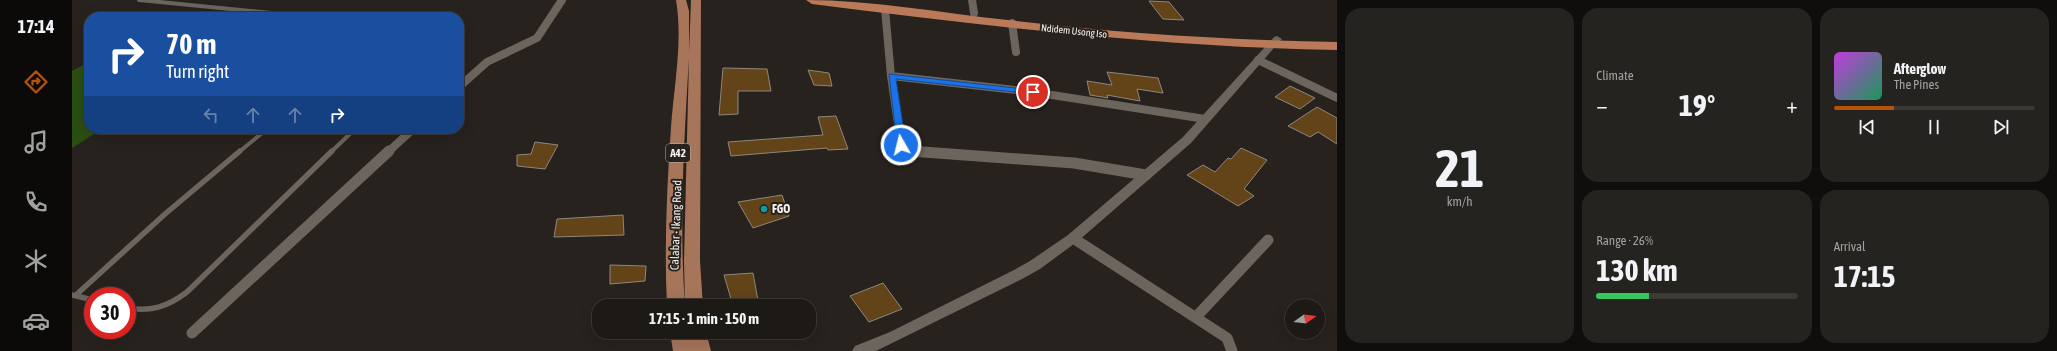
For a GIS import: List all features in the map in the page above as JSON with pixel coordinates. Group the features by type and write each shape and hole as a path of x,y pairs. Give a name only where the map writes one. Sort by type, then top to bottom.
{"highway":[{"name":"Ndidem Usong Iso","path":"812,0 885,4 1185,35 1337,46"},
{"name":"Ndidem Usong Iso","path":"866,0 1012,24 1152,39 1273,42 1337,39"}],"main road":[{"name":"Calabar - Ikang Road","path":"676,299 674,273 678,128 682,55 681,0"},
{"name":"Calabar - Ikang Road","path":"694,299 692,261 696,0"},
{"path":"680,339 683,351"},
{"path":"698,339 701,351"}],"street":[{"path":"464,83 487,62 537,38 562,0"},
{"path":"972,0 974,13"},
{"path":"885,4 901,145 907,150 1074,163 1146,175"},
{"path":"1012,24 1016,52"},
{"path":"860,351 895,336 1018,275 1035,265 1072,238 1187,140 1273,42"},
{"path":"1258,60 1337,98"},
{"path":"892,76 1033,92 1205,119"},
{"path":"192,333 408,134"},
{"path":"1072,238 1227,338 1231,345 1232,351"},
{"path":"1196,317 1268,240"}],"lane":[{"path":"139,0 261,12"},
{"path":"74,295 165,214 261,134"},
{"path":"136,310 143,312 155,310 182,296 195,286 350,134"},
{"path":"74,295 84,298"}],"green space":[{"path":"84,65 84,134 94,134 72,148 72,71"}],"building":[{"path":"1149,1 1169,2 1184,20 1163,19"},
{"path":"723,68 767,69 771,91 738,91 738,114 719,115"},
{"path":"808,70 829,73 832,86 814,85"},
{"path":"1107,72 1158,78 1163,93 1137,89 1140,101 1107,95 1108,98 1090,95 1087,81 1112,85"},
{"path":"1290,86 1315,98 1300,109 1275,97"},
{"path":"1317,107 1337,118 1337,144 1318,132 1310,137 1288,126"},
{"path":"836,116 848,149 828,150 827,148 731,156 728,142 823,135 818,117"},
{"path":"535,142 558,145 545,169 517,166 517,155 531,154"},
{"path":"1241,148 1267,160 1244,189 1254,196 1238,206 1187,175 1203,165 1215,172 1228,158 1231,159"},
{"name":"FGO","path":"782,195 789,216 753,228 738,202"},
{"path":"623,215 624,235 554,237 557,219"},
{"path":"610,265 646,266 645,281 610,284"},
{"path":"753,273 758,299 731,299 724,275"},
{"path":"883,283 902,309 869,322 850,296"}],"place":[{"name":"FGO","path":"764,209"}],"route":[{"path":"901,145 892,76 1033,92"}]}
